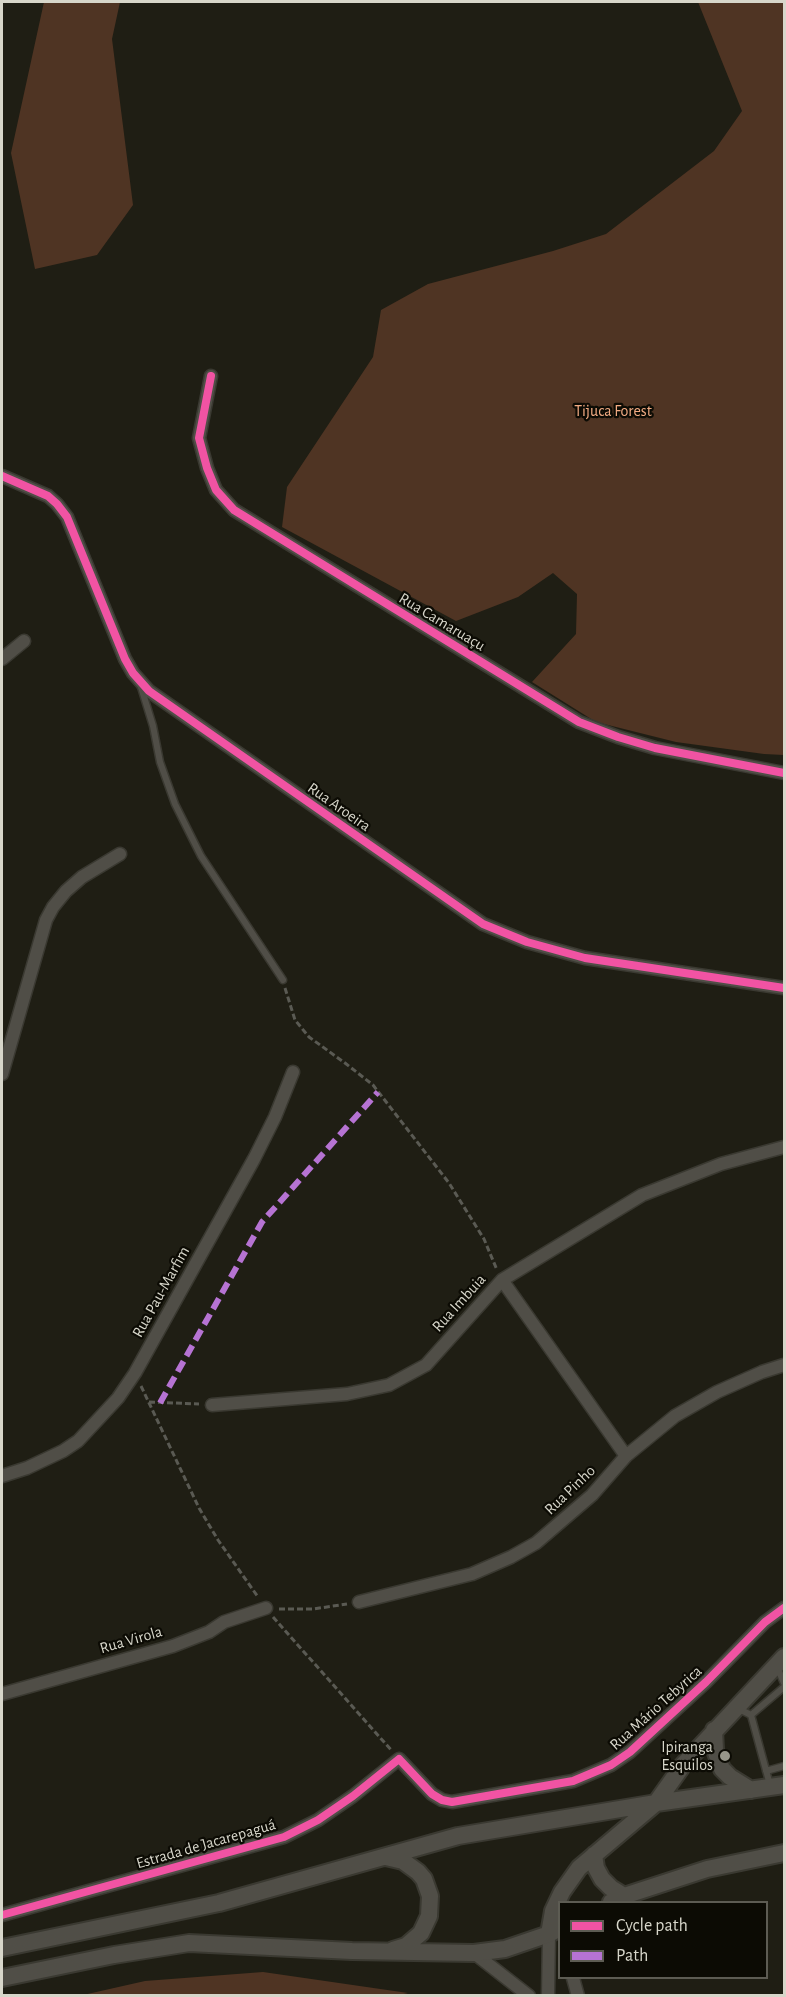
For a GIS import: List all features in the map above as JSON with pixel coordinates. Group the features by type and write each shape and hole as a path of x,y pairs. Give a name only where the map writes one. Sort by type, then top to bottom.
{"main road":[{"path":"2,1978 189,1942 387,1952 474,1953 505,1948 554,1931 553,1911 562,1892 579,1868 656,1803 683,1765 714,1730 743,1711 780,1662"},
{"path":"714,1730 715,1750 722,1769 751,1790"},
{"path":"2,1948 219,1903 458,1836 656,1803 751,1790 774,1781"},
{"path":"594,1855 596,1868 617,1899 707,1869 784,1853"},
{"path":"385,1857 403,1861 418,1872 428,1887 431,1906 421,1934 406,1946 387,1952"}],"street":[{"name":"Rua Camaruaçu","path":"211,376 199,438 216,490 234,510 579,722 655,748 784,773"},
{"name":"Rua Aroeira","path":"2,476 48,496 67,517 124,658 149,691 483,924 527,942 585,958 784,988"},
{"path":"2,659 24,641"},
{"path":"2,1074 46,920 66,891 82,877 120,854"},
{"name":"Rua Pau-Marfim","path":"2,1476 27,1468 63,1451 78,1441 118,1398 135,1373 254,1159 275,1118 293,1072"},
{"name":"Rua Imbuia","path":"212,1405 347,1394 389,1385 426,1365 502,1280 642,1195 721,1164 784,1147"},
{"path":"502,1280 626,1456"},
{"name":"Rua Pinho","path":"359,1602 472,1574 511,1557 536,1543 567,1518 592,1495 626,1456 675,1416 717,1392 784,1365"},
{"name":"Rua Virola","path":"2,1694 173,1646 209,1632 224,1622 266,1608"},
{"name":"Rua Mário Tebyrica","path":"399,1759 432,1794 442,1800 452,1802 573,1781 611,1766 630,1752 706,1682 765,1622 784,1608"},
{"name":"Estrada de Jacarepaguá","path":"2,1915 284,1837 318,1820 353,1796 399,1759"},
{"path":"548,1995 554,1931"},
{"path":"474,1953 529,1995"},
{"path":"574,1979 578,1995"}],"lane":[{"path":"139,680 153,726 160,762 176,804 201,856 283,980"},
{"path":"774,1781 743,1711 784,1685 780,1662"},
{"path":"774,1781 784,1766"}],"path":[{"path":"283,980 295,1020 309,1036 373,1085 449,1183 484,1239 502,1280"},
{"path":"135,1373 204,1516 218,1540 266,1608 399,1759"},
{"path":"149,1402 212,1405"},
{"path":"266,1608 313,1610 359,1602"}],"green space":[{"path":"44,2 120,2 112,39 133,205 97,255 35,269 11,153"},
{"name":"Tijuca Forest","path":"698,2 784,2 784,755 676,742 596,722 532,682 576,634 577,594 553,573 518,597 456,621 282,527 287,487 373,357 381,310 428,284 553,251 606,234 714,151 742,111"},
{"path":"263,1972 408,1993 395,1996 83,1995 145,1981"}],"marked path":[{"path":"160,1403 262,1222 378,1092"}],"cycle path":[{"path":"211,376 199,438 216,490 234,510 579,722 655,748 784,773"},
{"path":"2,476 48,496 67,517 125,659 133,673 149,691 483,924 527,942 585,958 784,988"},
{"path":"2,1915 284,1837 318,1820 353,1796 399,1759 432,1794 442,1800 452,1802 573,1781 611,1765 630,1752 706,1682 765,1622 784,1608"}],"place":[{"name":"Ipiranga Esquilos","path":"725,1756"}]}
